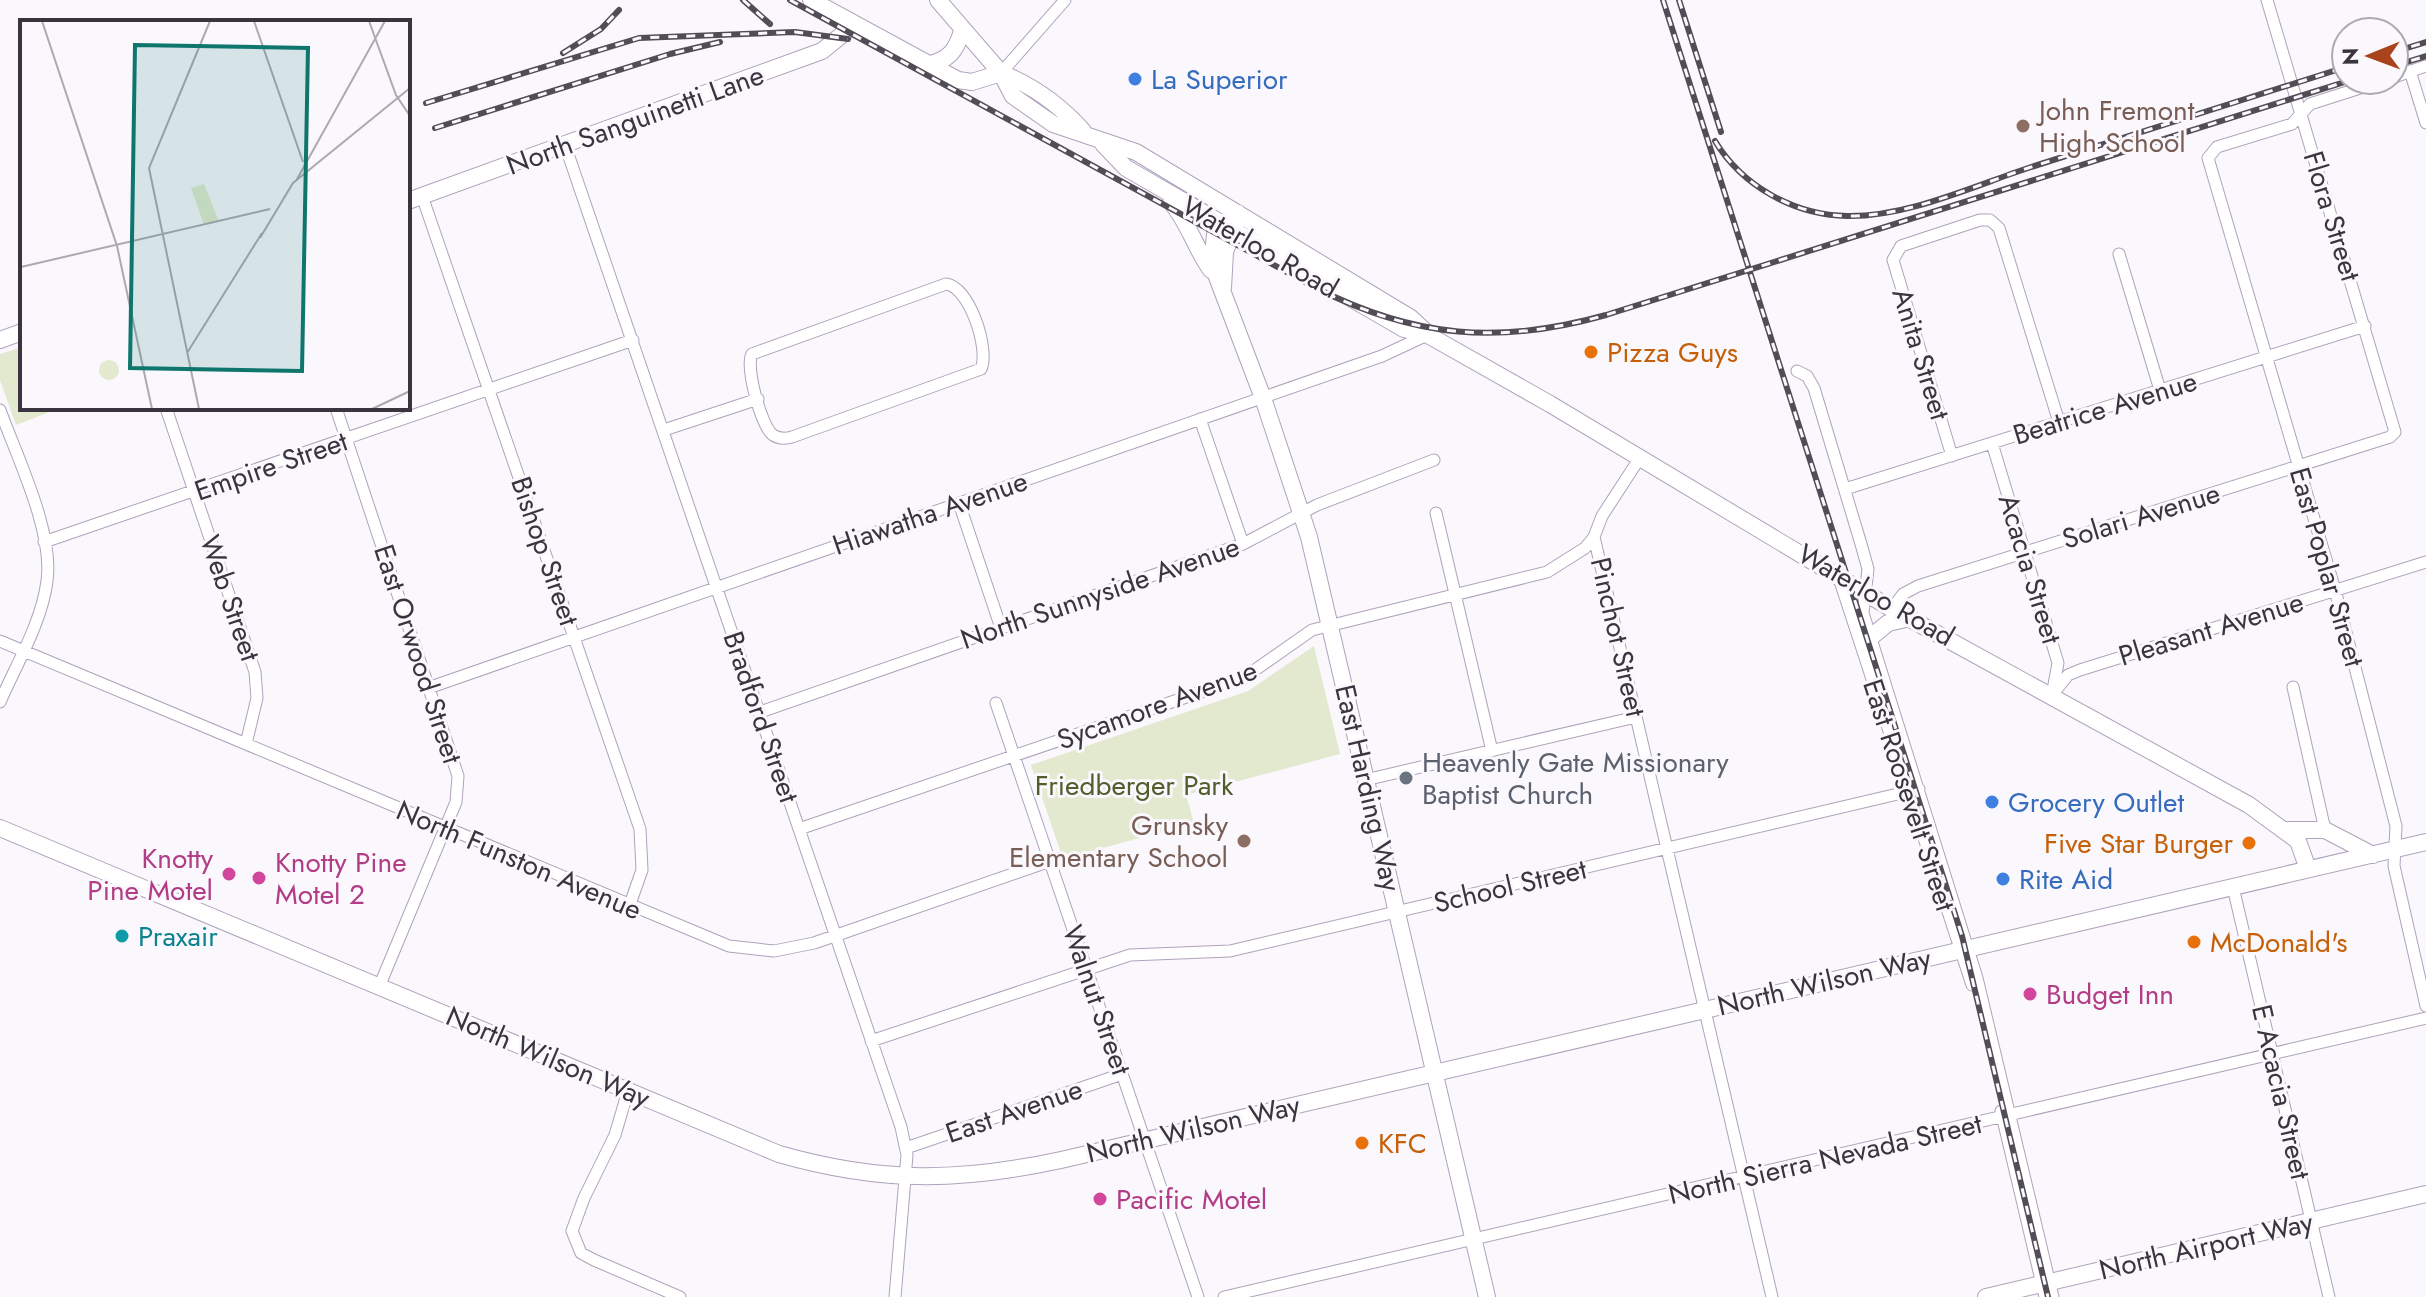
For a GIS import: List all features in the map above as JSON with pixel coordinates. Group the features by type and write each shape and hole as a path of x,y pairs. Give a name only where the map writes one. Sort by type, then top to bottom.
{"main road":[{"path":"811,0 958,80 972,82 1001,73"},
{"name":"Waterloo Road","path":"938,0 1001,73 1013,96 1053,124 1084,132 1103,144 1126,168 1227,229 1404,329 1428,335"},
{"name":"North Sanguinetti Lane","path":"415,199 822,51 854,25"},
{"path":"927,65 949,57 958,47 962,31"},
{"name":"Waterloo Road","path":"1103,144 1136,152 1411,318 1428,335 1641,456 1892,609 2249,805 2298,841 2308,869"},
{"path":"1159,188 1186,219 1201,257 1219,282"},
{"path":"1227,229 1238,213"},
{"name":"East Harding Way","path":"1227,229 1211,254 1302,514 1487,1297"},
{"path":"0,340 20,333"},
{"path":"1871,637 1888,623 1910,618"},
{"name":"North Wilson Way","path":"0,828 779,1154 846,1171 904,1178 994,1174 1145,1141 2426,842"},
{"path":"2287,830 2325,830 2373,855"},
{"name":"North Airport Way","path":"1986,1297 2047,1290 2426,1194"}],"street":[{"path":"1001,73 1065,0"},
{"name":"Flora Street","path":"2267,0 2395,432"},
{"path":"2426,66 2410,71 2426,123"},
{"path":"2301,114 2310,104 2335,96"},
{"name":"East Poplar Street","path":"2301,114 2292,124 2212,149 2209,164 2335,590 2396,826 2394,866 2426,1006"},
{"name":"Bradford Street","path":"565,145 906,1148 895,1297"},
{"name":"Bishop Street","path":"415,199 490,391 640,829 642,870 629,907"},
{"name":"Anita Street","path":"1952,456 1893,260 1894,252 1901,246 1990,220 1999,228 2059,422"},
{"path":"2119,254 2160,390"},
{"path":"946,284 960,289 974,320 985,360 981,369 971,375 785,439 769,430 758,399 747,363 752,354 764,346 946,284"},
{"name":"Beatrice Avenue","path":"1845,489 2365,326"},
{"name":"Hiawatha Avenue","path":"431,687 1382,356 1428,335"},
{"name":"Empire Street","path":"44,542 633,340"},
{"name":"East Roosevelt Street","path":"1797,371 1807,376 1814,388 1868,569 1863,613 1913,791"},
{"path":"664,430 758,399"},
{"path":"0,410 44,542 48,567 45,592 0,702"},
{"name":"Web Street","path":"167,410 255,672 257,698 246,744"},
{"name":"East Orwood Street","path":"337,410 458,776 456,802 379,987"},
{"path":"1200,419 1243,544"},
{"name":"Solari Avenue","path":"1892,609 1903,594 1918,586 2299,466 2395,432"},
{"name":"Acacia Street","path":"1992,443 2058,663 2052,695"},
{"name":"Sycamore Avenue","path":"799,829 1245,677 1309,631 1547,572 1585,548 1594,537 1602,516 1641,456"},
{"name":"North Sunnyside Avenue","path":"760,712 1243,544 1302,514 1434,460"},
{"path":"959,503 1001,628"},
{"path":"1436,513 1492,751"},
{"name":"Pinchot Street","path":"1594,537 1772,1297"},
{"name":"Pleasant Avenue","path":"2052,695 2068,675 2080,670 2426,562"},
{"name":"East Roosevelt Street","path":"1838,574 1965,950 2047,1290"},
{"name":"North Funston Avenue","path":"0,641 708,940 759,951 789,949 834,936 1050,861"},
{"path":"2293,687 2325,830"},
{"name":"Walnut Street","path":"996,703 1198,1297"},
{"path":"1365,780 1636,717"},
{"name":"School Street","path":"871,1041 1142,953 1220,953 1913,791"},
{"name":"E Acacia Street","path":"2233,887 2329,1297"},
{"name":"North Sierra Nevada Street","path":"1224,1297 2426,1018"},
{"name":"East Avenue","path":"906,1148 1122,1074"},
{"path":"628,1091 615,1135 575,1220 573,1238 581,1253 680,1297"}],"green space":[{"path":"20,348 20,410 55,410 16,425 0,380 0,354"},
{"name":"Friedberger Park","path":"1314,646 1340,754 1186,795 1194,823 1063,859 1031,765 1248,691"}],"railway":[{"path":"743,0 770,24"},
{"path":"790,0 1316,288 1388,318 1458,332 1529,330 1606,315 2330,87"},
{"path":"1663,0 1962,936 2048,1297"},
{"path":"1679,0 1721,132"},
{"path":"563,53 601,29 619,10"},
{"path":"426,103 639,38 795,32 848,39"},
{"path":"435,128 670,54 720,42"},
{"path":"2410,47 2426,42"},
{"path":"2410,61 2426,56"},
{"path":"1715,141 1740,172 1789,204 1827,214 1870,215 1939,200 2028,168 2330,72"}],"place":[{"name":"La Superior","path":"1135,79"},
{"name":"John Fremont High School","path":"2023,126"},
{"name":"Pizza Guys","path":"1591,352"},
{"name":"Heavenly Gate Missionary Baptist Church","path":"1406,778"},
{"name":"Grocery Outlet","path":"1992,802"},
{"name":"Grunsky Elementary School","path":"1244,841"},
{"name":"Five Star Burger","path":"2249,843"},
{"name":"Knotty Pine Motel","path":"229,874"},
{"name":"Knotty Pine Motel 2","path":"259,878"},
{"name":"Rite Aid","path":"2003,879"},
{"name":"Praxair","path":"122,936"},
{"name":"McDonald's","path":"2194,942"},
{"name":"Budget Inn","path":"2030,994"},
{"name":"KFC","path":"1362,1143"},
{"name":"Pacific Motel","path":"1100,1199"}]}
